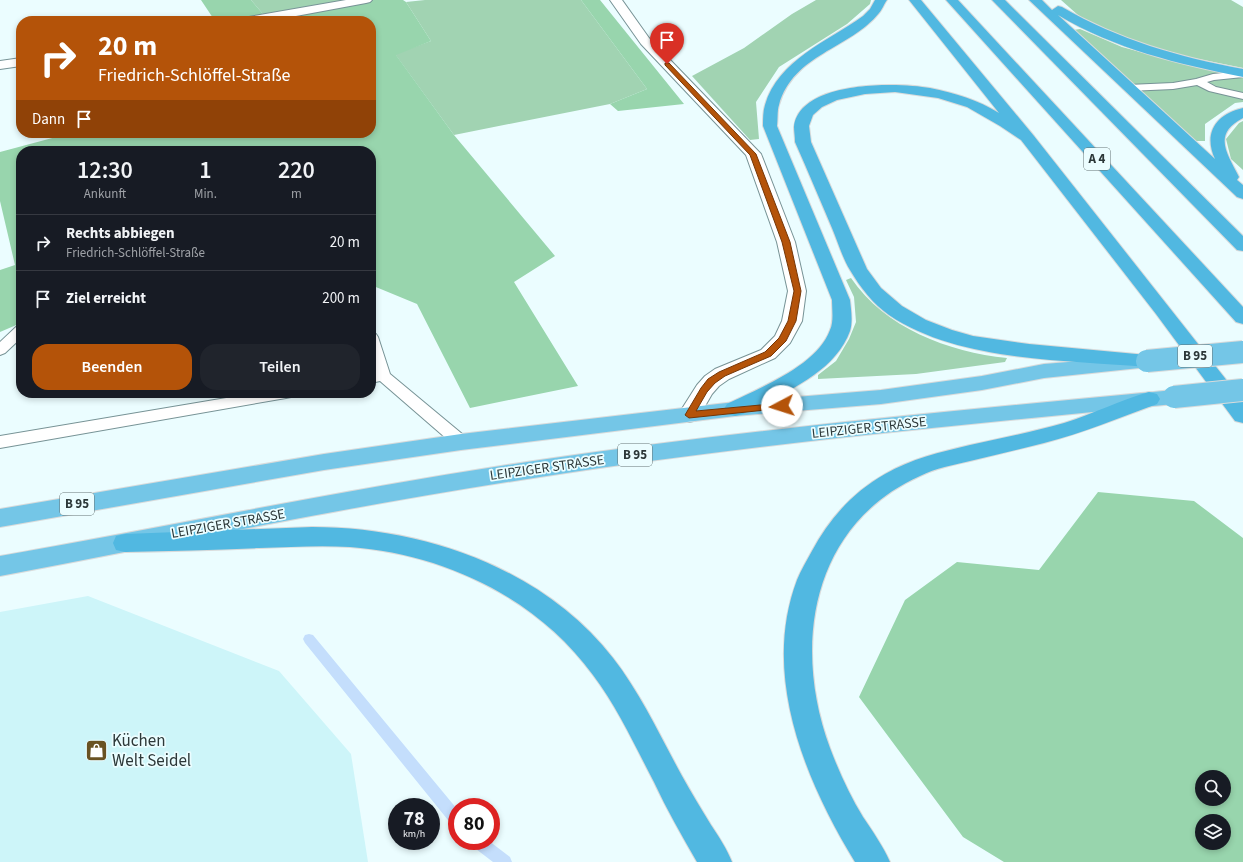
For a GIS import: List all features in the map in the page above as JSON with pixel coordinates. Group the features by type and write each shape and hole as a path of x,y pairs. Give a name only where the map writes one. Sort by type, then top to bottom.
{"highway":[{"path":"735,410 808,369 822,358 833,345 840,330 842,315 841,300 770,126 769,115 774,95 786,75 807,59 867,19 881,0"},
{"path":"915,0 1028,139 1172,321 1243,416"},
{"name":"A 4","path":"952,0 1243,318"},
{"path":"998,0 1243,246"},
{"path":"1035,0 1240,191"},
{"path":"1042,0 1081,23 1119,40 1184,60 1243,74"},
{"path":"1028,139 992,114 964,101 931,92 896,88 863,90 830,98 815,106 808,112 800,126 800,134 803,142 865,282 876,294 907,318 929,329 954,338 981,345 1009,349 1147,361"},
{"path":"1240,191 1216,146 1216,138 1224,123 1243,112"},
{"name":"LEIPZIGER STRASSE","path":"0,518 324,462 461,442 735,410 881,397 982,383 1044,371 1243,352"},
{"name":"LEIPZIGER STRASSE","path":"0,566 451,482 682,449 923,422 1243,390"},
{"path":"874,862 855,834 832,792 815,751 804,711 798,674 798,639 802,607 810,578 822,552 838,528 856,508 877,490 914,469 927,463 1070,428 1149,400"},
{"path":"125,543 323,537 364,539 404,545 442,556 479,569 514,587 546,610 575,635 602,664 625,698 690,822 716,862"}],"street":[{"path":"277,16 366,0"},
{"path":"616,0 645,42 753,154 786,242 798,291 792,321 783,339 768,354 722,374 712,381 704,390 689,415"},
{"path":"0,65 16,63"}],"lane":[{"path":"1128,88 1198,82 1213,77 1243,74"},
{"path":"1198,82 1213,89 1243,96"},
{"path":"0,350 16,335"},
{"path":"377,377 461,442"},
{"path":"0,442 257,398"}],"shaded area":[{"path":"88,596 279,671 351,754 368,862 0,862 0,612"}],"green space":[{"path":"201,0 251,0 263,14 344,0 403,0 406,2 431,41 396,55 454,135 555,256 514,282 578,386 470,408 417,304 376,287 376,146 22,146 52,138 376,138 376,16 212,16"},
{"path":"251,0 344,0 263,14"},
{"path":"425,0 581,0 647,89 610,104 454,135 395,54 431,41 406,2"},
{"path":"581,0 600,0 684,104 618,111 610,104 647,89"},
{"path":"816,0 871,0 870,4 847,24 779,67 756,102 759,139 750,140 692,76 744,48 792,14"},
{"path":"1061,0 1231,0 1243,7 1243,68 1189,57 1139,43 1087,23"},
{"path":"1080,29 1122,47 1192,66 1243,76 1243,102 1235,103 1205,124 1205,141 1196,141 1073,30"},
{"path":"1243,121 1243,170 1231,159 1226,139 1239,123"},
{"path":"16,148 16,325 0,332 0,270 15,265 0,201 0,152"},
{"path":"851,278 865,296 881,311 900,324 941,343 963,350 1007,358 1005,362 916,374 818,379 818,375 836,361 849,339 856,322 854,297 846,280"},
{"path":"1098,492 1194,501 1243,538 1243,862 1004,862 963,837 859,697 905,600 957,562 1039,570"}],"waterway":[{"path":"309,639 448,809"},
{"path":"489,850 505,862"}],"place":[{"name":"Küchen Welt Seidel","path":"97,751"}],"route":[{"path":"667,64 753,154 786,242 798,291 792,321 783,339 768,354 722,374 712,381 704,390 689,415 782,406"}]}
